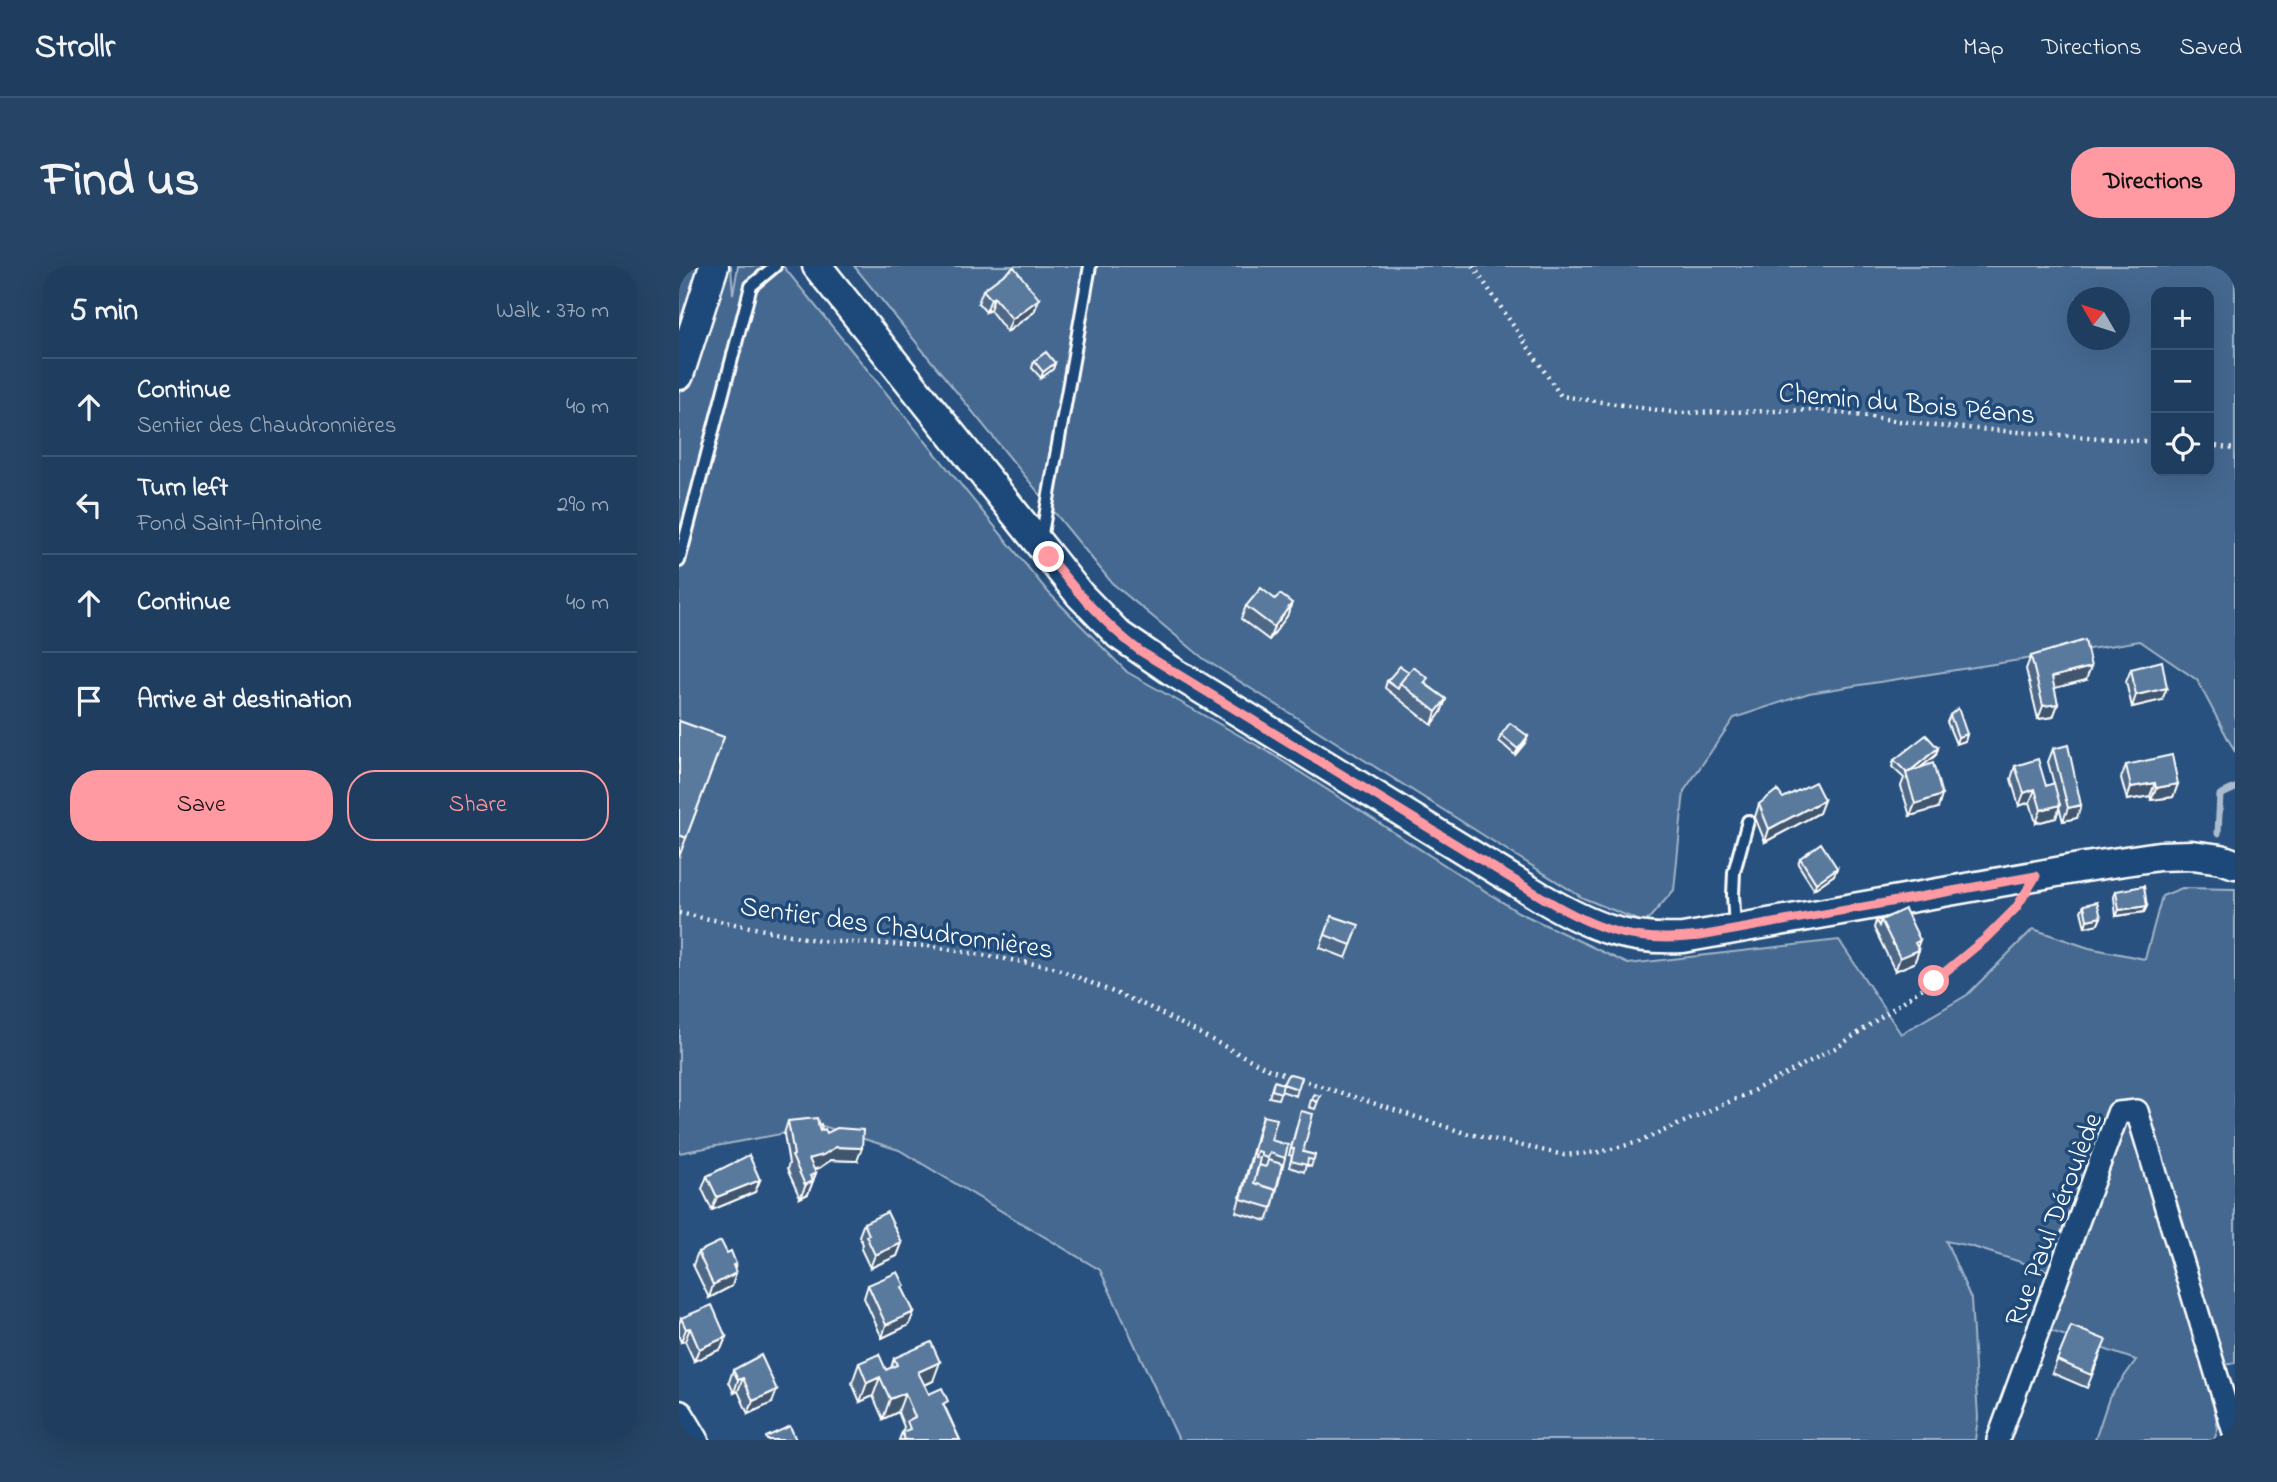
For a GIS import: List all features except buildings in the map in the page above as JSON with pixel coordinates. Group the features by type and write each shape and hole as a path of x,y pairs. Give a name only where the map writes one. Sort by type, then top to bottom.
{"main road":[{"path":"679,374 714,266"},
{"path":"817,266 1040,545 1095,612 1119,635 1140,651 1590,925 1630,935 1664,939 1735,930 2159,856 2192,855 2235,864"},
{"path":"679,1415 694,1440"}],"street":[{"name":"Rue Paul Déroulède","path":"1998,1440 2118,1113 2137,1111 2235,1436"}],"lane":[{"path":"679,561 751,286 775,266"},
{"path":"1040,545 1090,266"},
{"path":"1735,930 1734,872 1748,821"}],"path":[{"name":"Chemin du Bois Péans","path":"1473,266 1561,396 1677,412 1820,410 1936,426 2151,442"},
{"path":"2214,446 2235,449"},
{"name":"Sentier des Chaudronnières","path":"679,913 820,941 927,946 1053,967 1147,1006 1268,1069 1465,1133 1564,1155 1600,1152 1639,1142 1749,1093 1839,1046 1934,981 1985,939 2016,908 2036,876"}],"shaded area":[{"path":"679,266 731,266 733,295 738,266 783,266 1048,592 1127,672 1267,751 1518,912 1628,964 1839,940 1901,1034 1967,995 2033,929 2089,948 2145,959 2162,896 2182,888 2235,889 2235,1363 2207,1369 2218,1429 2214,1440 2095,1440 2109,1398 2136,1360 2048,1330 2068,1277 1946,1241 1971,1299 1978,1418 1975,1440 1179,1440 1100,1270 899,1150 823,1126 679,1153"},
{"path":"854,266 2235,266 2235,752 2197,680 2140,641 1809,693 1734,718 1684,791 1674,890 1645,923 1583,898 1204,659 1112,583"}],"waterway":[{"path":"2218,833 2220,795 2235,788"}],"route":[{"path":"1049,557 1095,612 1140,651 1590,925 1647,938 1700,936 2036,876 2016,908 1985,939 1934,981"}]}
